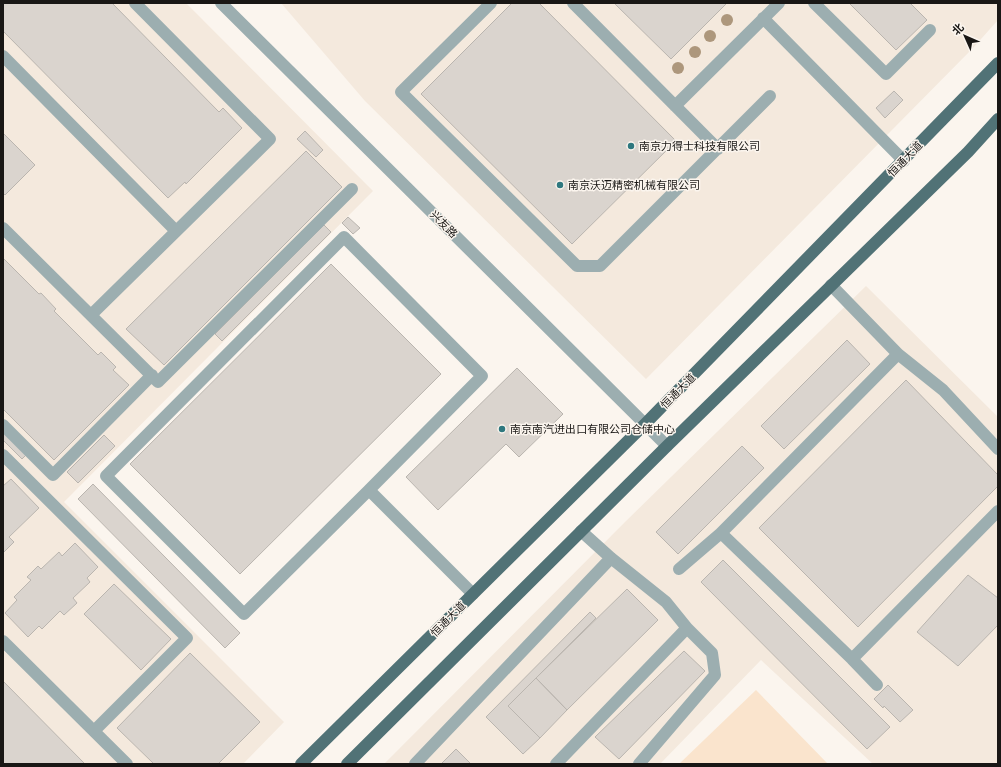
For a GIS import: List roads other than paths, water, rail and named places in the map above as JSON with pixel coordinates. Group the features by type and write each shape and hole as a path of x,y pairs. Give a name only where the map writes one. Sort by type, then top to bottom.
{"main road":[{"name":"恒通大道","path":"301,764 645,424 998,63"},
{"path":"347,764 666,446 968,152 998,119"}],"street":[{"path":"91,316 270,139 135,3"},
{"name":"兴友路","path":"221,3 666,446"},
{"path":"490,3 401,92 577,266 600,266 770,96"},
{"path":"573,3 718,149"},
{"path":"675,106 779,3"},
{"path":"814,3 886,74 930,30"},
{"path":"763,18 904,160"},
{"path":"3,56 176,231"},
{"path":"3,228 158,382 352,189"},
{"path":"344,238 482,376 369,490 244,614 106,476 344,238"},
{"path":"831,285 898,354 943,390 998,449"},
{"path":"679,569 721,533 898,354"},
{"path":"3,425 53,475 152,375"},
{"path":"3,455 187,638 94,731"},
{"path":"369,490 473,594"},
{"path":"852,659 998,511"},
{"path":"581,531 611,558 666,602 712,653 715,675 639,764"},
{"path":"721,533 852,659 876,685"},
{"path":"415,764 611,558"},
{"path":"556,764 688,628"},
{"path":"3,641 127,764"}],"place":[{"name":"南京力得士科技有限公司","path":"631,146"},
{"name":"南京沃迈精密机械有限公司","path":"560,185"},
{"name":"南京南汽进出口有限公司仓储中心","path":"502,429"}]}
